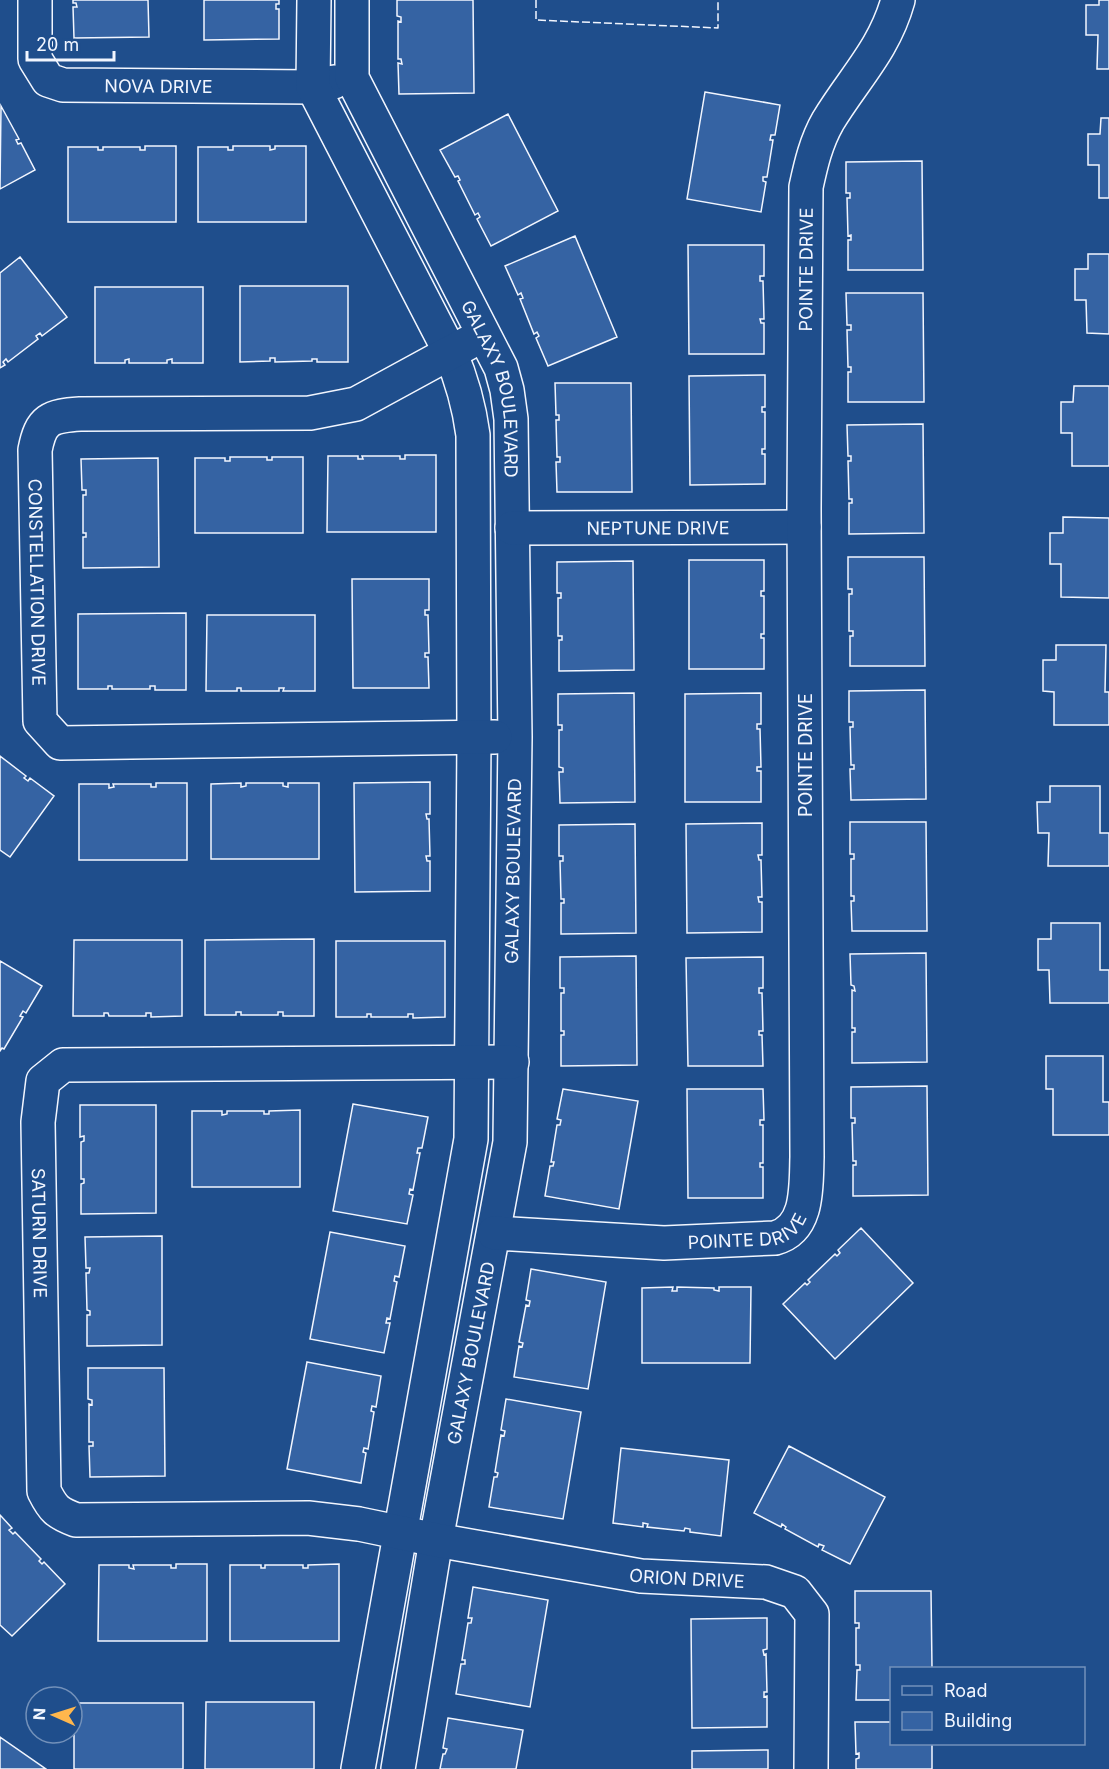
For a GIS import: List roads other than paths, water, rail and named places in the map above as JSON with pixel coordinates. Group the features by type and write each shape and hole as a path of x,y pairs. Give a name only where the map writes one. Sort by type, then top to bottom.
{"street":[{"name":"NOVA DRIVE","path":"35,0 36,59 48,80 63,85 313,87 352,78"},
{"name":"GALAXY BOULEVARD","path":"314,0 313,87 450,352 464,388 473,435 474,738 471,1139 358,1769"},
{"name":"GALAXY BOULEVARD","path":"352,0 352,78 485,333 501,368 511,419 515,737 510,1142 436,1540 398,1769"},
{"name":"POINTE DRIVE","path":"494,1233 664,1243 775,1238 783,1236 797,1224 805,1198 807,1157 804,527 806,187 818,142 828,122 882,43 898,0"},
{"name":"CONSTELLATION DRIVE","path":"485,333 356,404 310,413 58,415 46,423 38,437 35,450 40,721 60,743 515,737"},
{"name":"NEPTUNE DRIVE","path":"512,528 804,527"},
{"name":"SATURN DRIVE","path":"400,1531 308,1518 76,1520 60,1514 51,1505 44,1491 38,1122 43,1081 63,1065 512,1062"},
{"name":"ORION DRIVE","path":"400,1531 436,1540 641,1576 766,1582 795,1592 812,1614 811,1769"}]}
